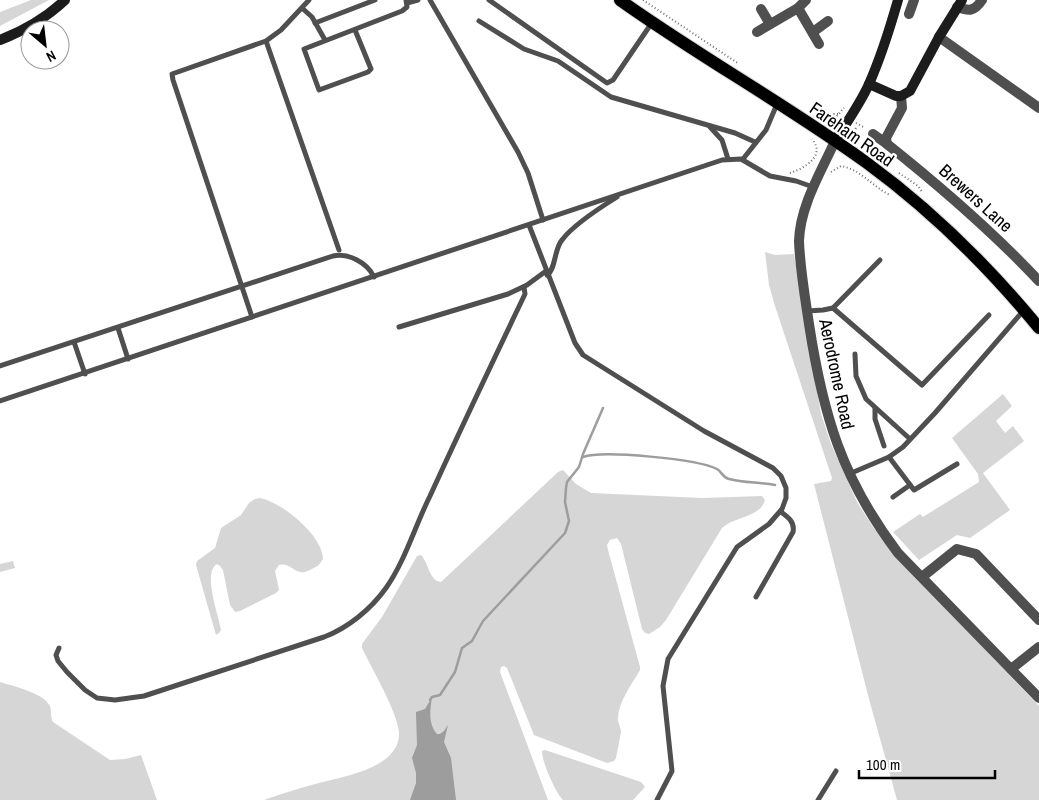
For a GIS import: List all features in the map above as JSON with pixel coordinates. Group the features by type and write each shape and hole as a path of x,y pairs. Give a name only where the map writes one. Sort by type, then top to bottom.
{"main road":[{"name":"Fareham Road","path":"620,0 652,23 835,140 868,164 944,227 976,258 1039,328"}],"street":[{"path":"0,40 46,15 65,0"},
{"path":"757,32 798,8 806,0"},
{"path":"835,140 857,106 868,84 886,41 898,0"},
{"path":"909,14 914,0"},
{"path":"868,84 887,93 902,96 910,91 959,3 968,11 974,9 982,0"},
{"path":"798,8 819,44"},
{"path":"761,9 770,24"},
{"path":"813,32 828,21"},
{"path":"939,37 1039,108"},
{"path":"888,144 886,138 902,108 902,96"},
{"name":"Brewers Lane","path":"873,134 923,172 962,206 1039,281"},
{"name":"Aerodrome Road","path":"835,140 814,187 802,220 799,237 807,311 816,368 835,441 863,501 879,528 898,553 1039,698"},
{"path":"922,577 957,549 976,554 1039,620"},
{"path":"1011,669 1039,647"}],"lane":[{"path":"252,317 172,74 266,41 278,32 309,0"},
{"path":"315,23 375,0"},
{"path":"355,30 371,69 368,72 319,90 304,49 402,11 407,6 407,2 418,0"},
{"path":"430,0 518,152 528,173 544,220"},
{"path":"488,0 606,83 613,80 652,23"},
{"path":"302,8 312,17 325,40"},
{"path":"479,21 524,49 558,61 611,97 707,126 738,133 755,142"},
{"path":"266,41 339,250"},
{"path":"742,160 766,130 778,104"},
{"path":"707,126 715,131 722,140 728,158"},
{"path":"0,402 728,158 742,160 769,176 796,181 814,187"},
{"path":"399,327 484,302 524,287 552,270 558,245 566,234 626,191"},
{"path":"529,225 575,343 581,352 591,361 704,432 775,470 783,479 787,491 786,501 781,512 769,524 736,547 668,659 664,686 672,771 657,800"},
{"path":"0,366 328,257 346,255 371,271 374,276"},
{"path":"807,311 833,308 880,260"},
{"path":"59,648 56,655 61,665 91,695 103,700 123,700 144,696 324,637 336,632 356,618 384,590 400,564 424,508 525,294 524,287"},
{"path":"833,308 922,386 989,315"},
{"path":"849,474 889,457 910,439 935,413 1024,310"},
{"path":"118,328 128,359"},
{"path":"74,342 85,374"},
{"path":"855,354 856,376 862,393 874,408 910,439"},
{"path":"874,408 874,419 884,446"},
{"path":"889,457 914,490 957,464"},
{"path":"893,498 910,485"},
{"path":"756,597 793,532 794,527 791,520 781,512"},
{"path":"818,800 836,771"}],"path":[{"path":"643,0 742,67"},
{"path":"839,114 814,114 820,119 834,119 839,114 848,103"},
{"path":"782,179 789,173 803,169 815,158"},
{"path":"836,168 841,166 850,167 881,191 894,197"}],"shaded area":[{"path":"31,0 49,0 0,26 0,12"},
{"path":"765,252 775,255 794,254 821,414 831,444 857,502 890,550 1039,706 1039,800 897,800 814,484 831,481 832,478 775,306 769,285"},
{"path":"1003,394 1012,406 996,421 1005,433 1013,426 1024,441 983,473 1010,510 970,538 957,535 919,560 893,532 920,514 923,517 979,482 978,474 952,438"},
{"path":"563,470 576,484 591,493 702,498 762,496 765,500 762,506 753,514 727,524 722,528 666,620 660,627 649,634 645,633 642,629 621,544 617,538 610,540 607,545 640,667 623,699 619,711 618,719 621,732 614,761 607,763 534,735 507,668 504,666 501,667 500,672 548,800 439,800 438,787 427,764 428,738 425,724 431,698 421,721 423,740 422,762 434,794 434,800 264,800 367,769 380,763 390,755 397,745 399,732 397,723 389,702 362,648 362,644 382,617 417,556 421,555 424,558 434,578 441,582 558,472"},
{"path":"260,498 279,506 300,521 316,540 323,559 318,566 305,572 279,565 275,571 279,590 235,612 230,605 223,570 217,564 211,576 211,585 221,630 216,635 196,565 197,561 215,548 221,528 241,515 249,503"},
{"path":"13,561 15,568 0,572 0,564"},
{"path":"0,682 28,691 47,701 50,706 53,722 110,760 141,755 157,800 0,800"},
{"path":"432,697 430,717 434,730 437,734 440,734 448,725 444,742 451,758 456,800 410,800 416,783 416,773 412,758 417,745 416,712 425,709"},
{"path":"545,750 641,782 645,787 633,800 563,800 556,791 547,769 542,751"}],"waterway":[{"path":"430,700 432,697 440,695 455,672 462,648 472,641 483,621 565,533 569,521 565,502 567,482 579,467 603,408"},
{"path":"583,457 594,455 629,455 672,459 707,465 717,469 729,479 775,485"}]}
